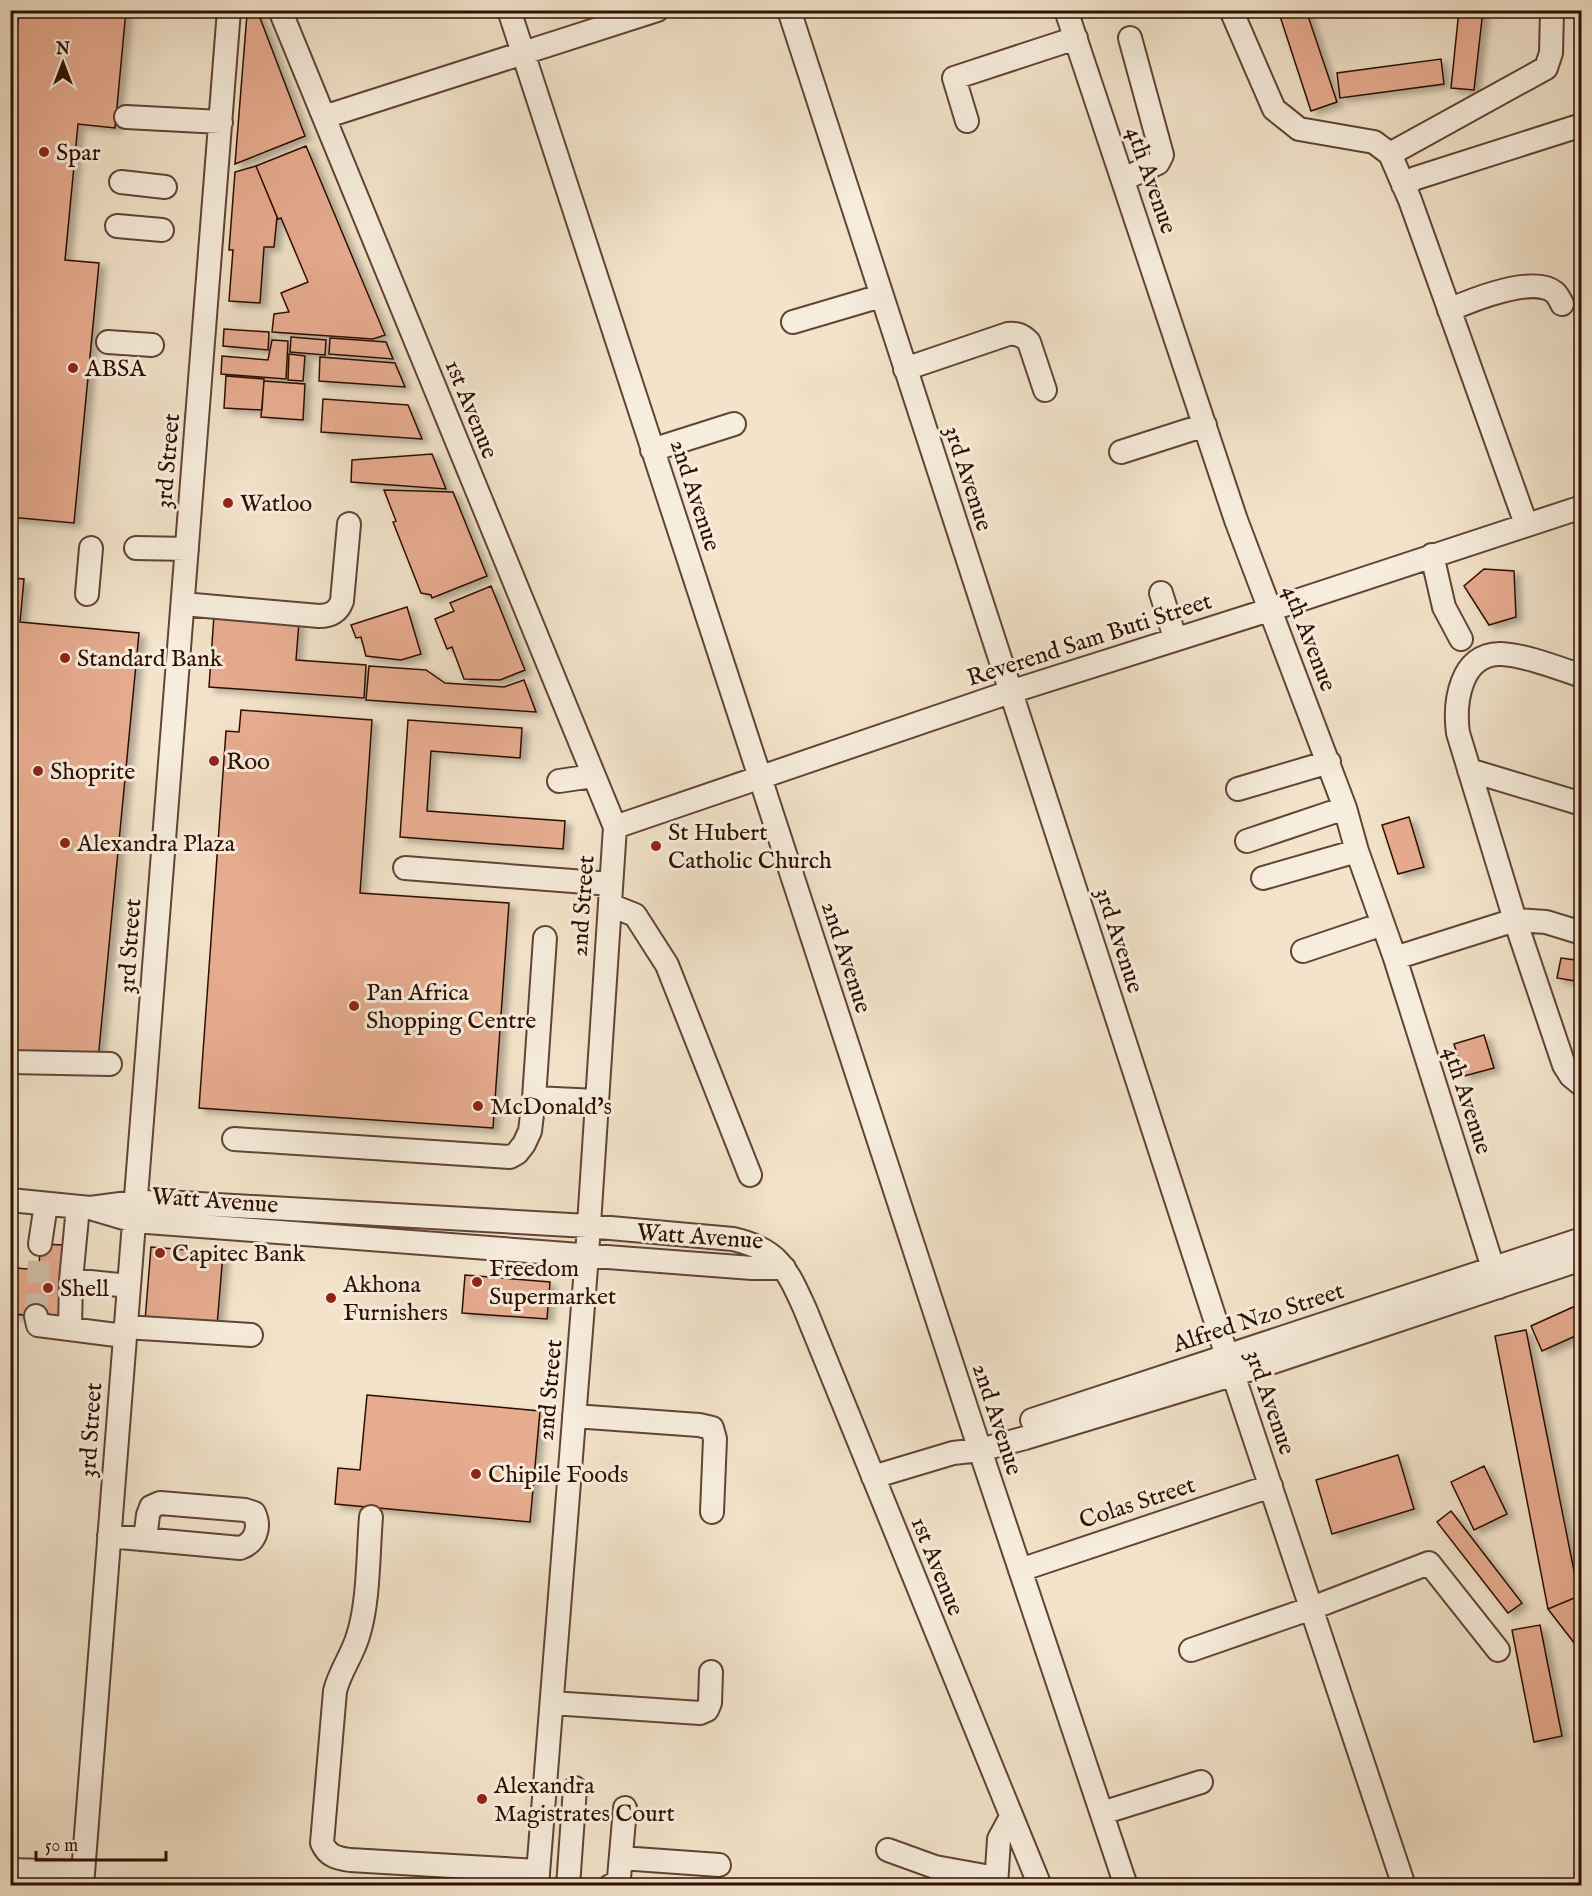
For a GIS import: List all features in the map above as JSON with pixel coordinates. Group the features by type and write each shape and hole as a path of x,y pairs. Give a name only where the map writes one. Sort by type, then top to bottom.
{"street":[{"name":"3rd Street","path":"83,1879 230,10"},
{"name":"1st Avenue","path":"280,10 592,776 615,827"},
{"name":"2nd Avenue","path":"508,10 978,1445 1126,1886"},
{"path":"324,117 657,10"},
{"name":"3rd Avenue","path":"789,10 1230,1365 1404,1886"},
{"name":"4th Avenue","path":"1066,10 1269,610 1345,808 1496,1278"},
{"path":"1231,10 1275,109 1299,129 1374,142 1390,154 1526,524"},
{"path":"1390,154 1546,68 1551,53 1552,10"},
{"path":"967,121 954,78 1076,38"},
{"path":"1124,179 1158,163 1162,155 1130,38"},
{"path":"126,117 221,122"},
{"path":"1403,185 1416,178 1581,125"},
{"path":"121,182 165,187"},
{"path":"117,226 162,230"},
{"path":"1449,310 1519,286 1543,287 1553,291 1562,304"},
{"path":"793,322 881,296"},
{"path":"905,369 1008,334 1017,333 1029,342 1045,390"},
{"path":"108,342 153,345"},
{"path":"652,450 734,424"},
{"path":"1121,452 1205,425"},
{"name":"Reverend Sam Buti Street","path":"615,827 1010,692 1580,508"},
{"path":"183,603 319,616 335,612 340,608 342,601 349,524"},
{"path":"87,594 91,548"},
{"path":"136,548 187,549"},
{"path":"1432,555 1444,607 1461,639"},
{"path":"1161,593 1175,638"},
{"path":"1581,676 1516,656 1498,654 1483,658 1472,665 1458,691 1455,714 1458,733 1515,920 1564,1065 1571,1076 1581,1084"},
{"path":"1238,789 1329,762"},
{"path":"1469,770 1581,804"},
{"path":"560,780 592,776"},
{"path":"1247,841 1345,808"},
{"name":"2nd Street","path":"538,1880 587,1255 615,827"},
{"path":"1263,878 1357,851"},
{"path":"405,868 610,895 635,915 666,965 750,1176"},
{"path":"1395,958 1515,920 1546,922 1581,933"},
{"path":"1303,951 1383,924"},
{"path":"234,1139 510,1157 517,1153 527,1137 534,1098 545,938"},
{"path":"10,1062 111,1064"},
{"path":"534,1098 597,1101"},
{"name":"Watt Avenue","path":"10,1200 587,1255 752,1268 784,1268"},
{"path":"40,1244 46,1204"},
{"path":"70,1328 71,1280 84,1207"},
{"name":"Watt Avenue","path":"135,1211 404,1215 674,1233 742,1241 767,1251 784,1268"},
{"name":"Alfred Nzo Street","path":"1496,1278 1581,1239"},
{"name":"Alfred Nzo Street","path":"873,1478 1496,1278 1581,1259"},
{"name":"1st Avenue","path":"784,1268 805,1309 1040,1886"},
{"path":"71,1280 129,1286"},
{"path":"36,1316 38,1325 70,1328 251,1335"},
{"path":"574,1416 699,1425 712,1428 715,1439 712,1512"},
{"name":"Colas Street","path":"1020,1570 1271,1486"},
{"path":"371,1517 364,1610 358,1637 339,1676 335,1691 322,1843 326,1852 336,1858 350,1860 538,1880 568,1886 575,1788"},
{"path":"109,1536 145,1539"},
{"path":"1191,1650 1312,1608 1429,1563 1498,1650"},
{"path":"552,1703 700,1713 707,1710 710,1703 711,1672"},
{"path":"1102,1813 1201,1782"},
{"path":"610,1886 615,1884 619,1878 625,1808"},
{"path":"888,1850 935,1867 996,1882 999,1839 1011,1817"},
{"path":"621,1858 719,1865"},
{"path":"10,1870 44,1878 83,1879"}],"building":[{"path":"19,10 126,10 115,128 78,124 65,260 99,263 74,523 10,517 10,72 13,73"},
{"path":"257,10 305,136 235,164 247,14"},
{"path":"1278,10 1306,10 1337,102 1311,111"},
{"path":"1459,10 1483,10 1474,90 1451,88"},
{"path":"1441,59 1444,84 1340,98 1337,73"},
{"path":"306,146 385,335 373,339 272,332 274,314 289,312 281,293 308,282 256,166"},
{"path":"256,166 277,217 274,247 264,247 260,303 229,301 233,250 229,250 235,172"},
{"path":"224,329 269,332 268,350 223,346"},
{"path":"291,337 326,340 325,355 290,352"},
{"path":"330,338 386,342 393,359 329,354"},
{"path":"272,340 288,341 286,379 221,374 222,356 268,360"},
{"path":"289,354 305,356 303,381 288,380"},
{"path":"320,357 395,363 405,387 319,381"},
{"path":"226,376 264,379 262,410 224,408"},
{"path":"264,381 305,384 303,420 261,417"},
{"path":"323,399 408,405 422,439 321,432"},
{"path":"432,454 446,489 351,482 352,460"},
{"path":"384,490 453,492 487,576 432,598 431,595 421,593 393,522 396,521"},
{"path":"1484,569 1514,571 1516,617 1489,625 1464,586"},
{"name":"Alexandra Plaza","path":"10,578 24,579 20,622 139,633 98,1060 10,1052"},
{"path":"491,586 525,670 500,680 464,679 452,647 447,649 435,619 454,611 450,603"},
{"path":"407,607 421,654 401,660 366,656 361,637 356,638 351,625"},
{"path":"214,615 299,622 296,660 366,665 364,698 209,687"},
{"path":"369,666 426,670 445,683 504,687 524,680 536,712 366,700"},
{"name":"Pan Africa Shopping Centre","path":"241,710 372,720 360,893 509,903 493,1128 199,1108 226,731 239,732"},
{"path":"408,720 522,728 520,758 431,751 427,811 565,821 563,849 400,837"},
{"path":"1409,817 1424,867 1398,874 1382,825"},
{"path":"1561,958 1582,961 1582,982 1557,978"},
{"path":"1484,1035 1494,1068 1464,1076 1454,1044"},
{"path":"40,1244 64,1245 60,1318 13,1314 16,1268 39,1270"},
{"path":"151,1247 223,1253 217,1326 145,1321"},
{"path":"465,1275 550,1282 547,1319 462,1313"},
{"path":"1582,1303 1582,1333 1542,1351 1531,1326"},
{"path":"1526,1330 1579,1596 1548,1609 1495,1336"},
{"path":"367,1395 540,1411 530,1522 335,1504 338,1468 360,1470"},
{"path":"1398,1455 1414,1509 1332,1534 1316,1480"},
{"path":"1484,1466 1507,1514 1474,1530 1451,1482"},
{"path":"1451,1511 1522,1603 1508,1613 1437,1522"},
{"path":"1579,1596 1582,1600 1582,1653 1548,1609"},
{"path":"1540,1625 1562,1736 1534,1742 1512,1630"}],"tunnel":[{"path":"36,1316 40,1244"}],"place":[{"name":"Spar","path":"44,152"},
{"name":"ABSA","path":"73,368"},
{"name":"Watloo","path":"228,503"},
{"name":"Standard Bank","path":"65,658"},
{"name":"Roo","path":"214,761"},
{"name":"Shoprite","path":"38,771"},
{"name":"Alexandra Plaza","path":"65,843"},
{"name":"St Hubert Catholic Church","path":"656,846"},
{"name":"Pan Africa Shopping Centre","path":"354,1006"},
{"name":"McDonald's","path":"478,1106"},
{"name":"Capitec Bank","path":"160,1253"},
{"name":"Freedom Supermarket","path":"477,1282"},
{"name":"Shell","path":"48,1288"},
{"name":"Akhona Furnishers","path":"331,1298"},
{"name":"Chipile Foods","path":"476,1474"},
{"name":"Alexandra Magistrates Court","path":"482,1799"}]}
